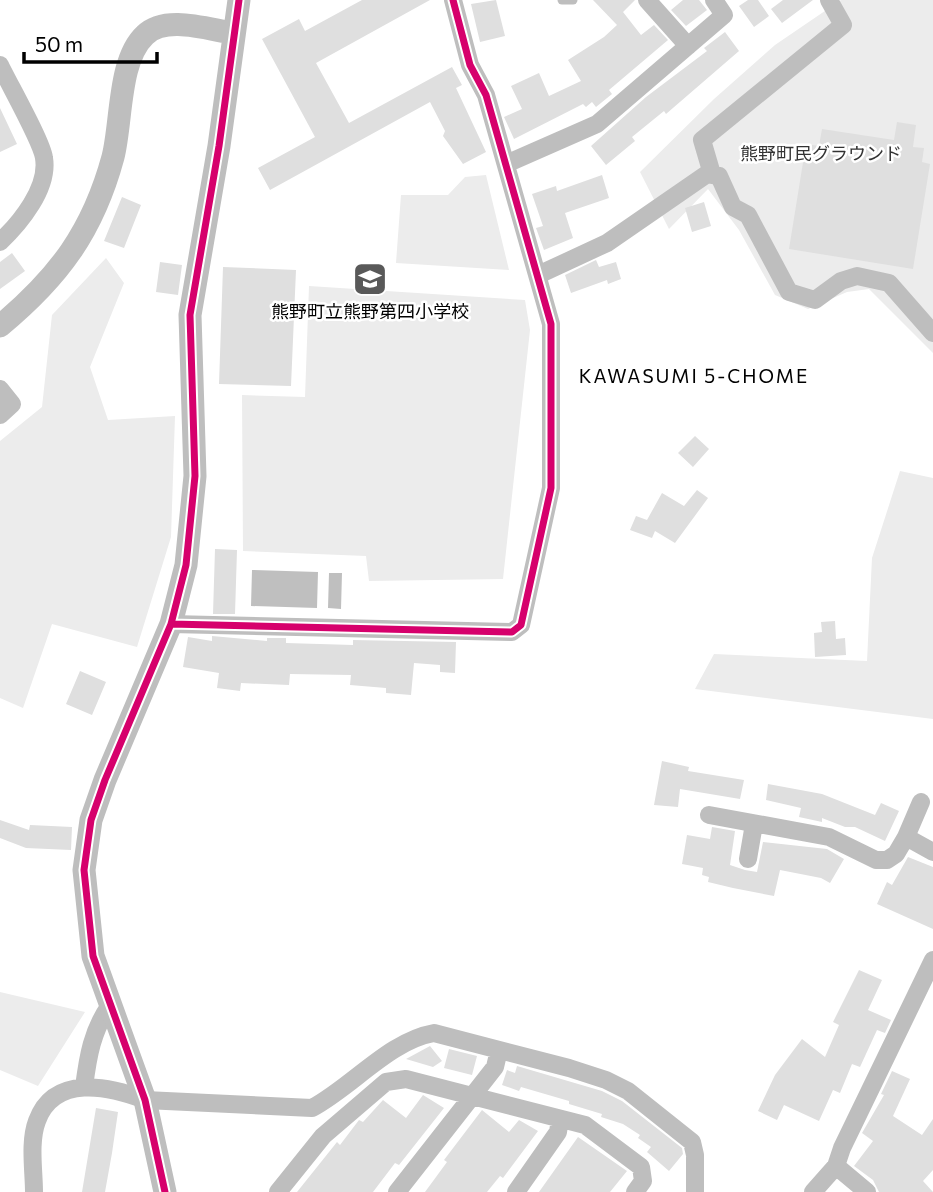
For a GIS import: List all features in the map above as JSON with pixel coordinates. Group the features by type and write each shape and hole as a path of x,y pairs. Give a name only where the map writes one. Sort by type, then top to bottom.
{"street":[{"path":"165,1192 145,1100 93,957 84,870 91,820 105,780 171,624 186,565 195,476 190,315 219,146 232,33 239,0"},
{"path":"171,624 512,632 522,625 551,488 551,324 486,95 470,65 453,0"},
{"path":"647,0 688,46"},
{"path":"506,164 597,124 724,15 714,0"},
{"path":"712,174 702,140 843,25 829,0"},
{"path":"0,326 33,299 65,264 83,235 113,156 130,54 145,34 160,26 232,33"},
{"path":"0,65 44,158 38,192 20,222 0,242"},
{"path":"538,275 607,243 707,174 712,174 719,176 733,207 748,215 789,292 815,300 841,281 857,276 889,283 933,333"},
{"path":"0,389 12,404 0,415"},
{"path":"709,816 829,837 876,860 887,860 896,854 906,837 920,802"},
{"path":"748,859 754,824"},
{"path":"906,837 933,852"},
{"path":"813,1192 836,1166 842,1147 933,961"},
{"path":"84,1087 89,1047 100,1019 110,1005"},
{"path":"34,1192 36,1122 49,1103 66,1089 84,1087 123,1091 145,1100 312,1108 333,1097 413,1037 434,1033 606,1080 628,1091 692,1142 695,1155 695,1192"},
{"path":"397,1192 495,1067 499,1050"},
{"path":"278,1192 323,1136 386,1082 406,1079 584,1125 641,1167 643,1181 635,1192"},
{"path":"516,1192 558,1132 560,1119"},
{"path":"836,1166 867,1192"}],"lane":[{"path":"562,0 573,0"}],"green space":[{"name":"熊野町民グラウンド","path":"841,0 933,0 933,353 869,289 847,292 808,309 775,295 739,230 708,189 669,229 640,172 714,99 775,45"},
{"path":"486,175 509,270 396,263 401,195 448,195 465,177"},
{"path":"106,258 124,283 90,367 108,420 175,416 171,537 137,647 52,624 23,708 0,698 0,441 42,407 52,315"},
{"path":"309,286 525,300 530,330 503,579 369,581 366,556 243,551 242,395 305,397"},
{"path":"900,471 933,478 933,719 695,689 714,654 867,661 872,558"},
{"path":"0,992 85,1012 38,1086 0,1070"}],"shaded area":[{"path":"252,570 318,572 317,608 251,606"},
{"path":"329,573 342,573 341,609 328,608"}],"building":[{"path":"362,0 430,0 316,63 349,123 452,67 462,85 456,88 486,152 463,164 443,136 445,131 430,102 270,190 258,168 315,137 262,39 299,19 305,31"},
{"path":"496,0 505,36 480,42 471,4"},
{"path":"593,0 635,0 623,12 641,35 654,25 668,40 609,90 612,94 596,107 592,102 586,107 583,104 514,139 504,117 522,109 511,86 539,73 549,96 581,81 568,60 604,37 617,25"},
{"path":"683,0 699,0 707,10 686,26 671,10"},
{"path":"748,0 758,0 769,16 754,27 739,6"},
{"path":"783,0 813,0 782,23 771,9"},
{"path":"725,32 739,51 666,114 664,111 632,137 635,141 606,165 591,146 646,97 707,51 704,48"},
{"path":"0,108 17,144 0,152"},
{"path":"897,122 916,125 913,147 924,148 922,162 930,164 913,269 789,249 806,144 819,146 822,129 894,140"},
{"path":"602,175 609,198 565,213 573,238 544,250 536,228 543,226 532,194 556,186 557,191"},
{"path":"122,197 141,205 124,248 104,241"},
{"path":"704,202 711,226 692,232 685,208"},
{"path":"12,253 25,271 0,289 0,262"},
{"path":"596,260 599,267 616,262 621,279 608,284 607,280 571,293 565,275"},
{"path":"160,262 182,265 178,295 156,292"},
{"path":"223,267 296,270 291,386 219,384"},
{"path":"695,436 709,449 693,467 678,453"},
{"path":"697,490 708,498 675,543 655,531 652,538 630,530 636,516 647,520 662,493 684,506"},
{"path":"215,549 237,550 235,614 213,614"},
{"path":"835,621 836,639 845,638 846,655 815,657 814,633 822,632 821,622"},
{"path":"212,636 267,641 267,638 286,638 286,643 353,645 353,640 456,642 455,673 440,672 440,665 414,663 411,695 386,693 386,688 350,685 351,675 290,674 289,685 241,683 240,691 217,688 219,673 183,667 188,637 212,641"},
{"path":"80,671 106,682 92,715 66,704"},
{"path":"662,761 689,767 688,771 744,780 740,799 680,789 678,807 654,805"},
{"path":"768,784 822,794 875,815 881,803 899,811 885,841 855,827 845,827 822,818 822,822 799,817 801,808 766,800"},
{"path":"0,820 29,830 30,825 72,827 71,850 26,848 0,838"},
{"path":"712,827 735,831 730,865 745,870 757,872 763,842 827,849 844,859 830,883 821,878 780,870 774,896 708,882 709,877 702,875 703,868 682,864 687,835 710,839"},
{"path":"908,857 933,867 933,929 877,904 887,882 892,885"},
{"path":"859,970 882,980 868,1010 891,1020 885,1033 877,1030 860,1067 852,1064 840,1093 833,1090 819,1121 784,1105 777,1120 758,1111 775,1075 802,1039 825,1057 839,1025 833,1022"},
{"path":"430,1046 442,1061 433,1067 406,1059"},
{"path":"449,1049 477,1056 472,1075 444,1068"},
{"path":"517,1066 602,1091 622,1101 682,1148 683,1154 669,1171 647,1152 651,1147 638,1138 640,1135 623,1124 569,1104 569,1101 521,1087 519,1091 502,1085 507,1070 515,1073"},
{"path":"892,1071 910,1079 893,1116 922,1135 933,1119 933,1170 923,1181 933,1192 879,1192 873,1180 854,1166 873,1141 862,1133 884,1095 881,1094"},
{"path":"423,1095 444,1108 399,1165 395,1163 373,1192 297,1192 337,1142 340,1145 359,1120 363,1122 383,1100 406,1118"},
{"path":"96,1108 118,1112 112,1153 105,1192 82,1192"},
{"path":"482,1110 509,1132 519,1120 538,1131 503,1178 500,1176 487,1192 425,1192 447,1162 444,1160"},
{"path":"578,1137 627,1171 610,1192 539,1192"}],"cycle path":[{"path":"165,1192 145,1100 93,956 84,870 91,820 105,780 171,624 186,565 195,476 190,315 219,146 239,0"},
{"path":"171,624 512,632 521,625 551,488 551,324 486,95 470,65 453,0"}],"place":[{"name":"熊野町立熊野第四小学校","path":"370,279"}],"district":[{"name":"KAWASUMI 5-CHOME","path":"694,375"}]}
